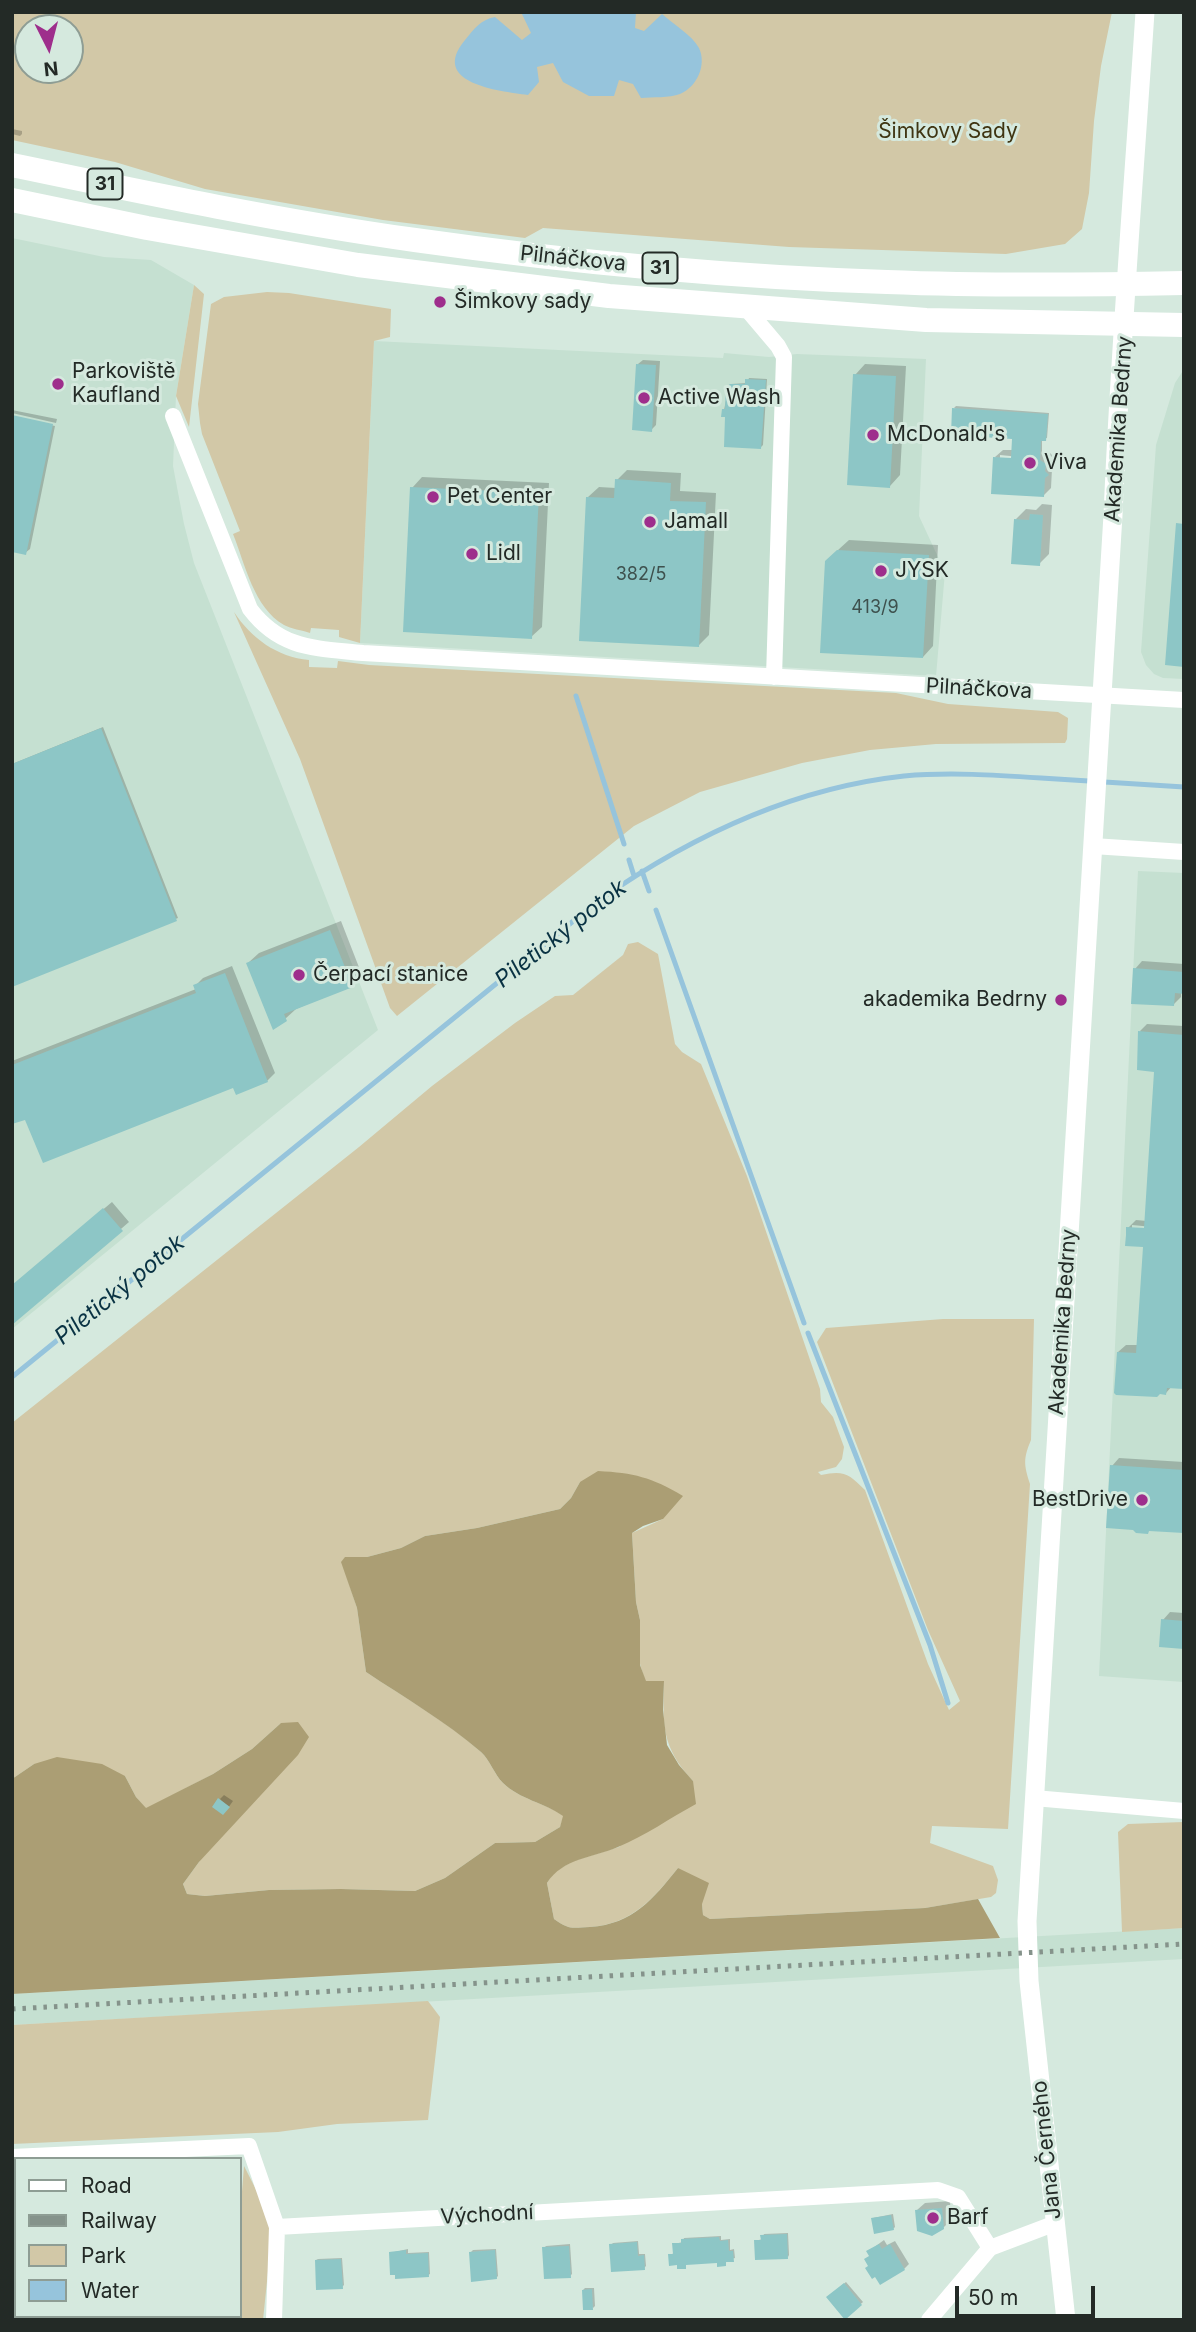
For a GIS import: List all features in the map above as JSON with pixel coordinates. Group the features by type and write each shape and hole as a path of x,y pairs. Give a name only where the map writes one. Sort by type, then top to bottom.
{"main road":[{"name":"Pilnáčkova","path":"12,165 197,204 305,223 414,240 574,259 814,279 937,284 1184,284"},
{"name":"Pilnáčkova","path":"12,200 160,230 358,265 609,296 914,319 1184,325"}],"street":[{"name":"Akademika Bedrny","path":"1027,1942 1119,385 1128,284 1144,12"},
{"path":"745,307 784,357 774,677"},
{"name":"Pilnáčkova","path":"173,416 250,609 270,632 286,640 314,647 363,653 1184,700"},
{"path":"1093,846 1184,852"},
{"path":"1034,1798 1184,1811"},
{"name":"Jana Černého","path":"1027,1942 1028,1981 1066,2320"},
{"path":"12,2157 249,2146 277,2227 274,2320"},
{"name":"Východní","path":"277,2227 938,2190 958,2197 990,2248"},
{"path":"929,2320 990,2248 1056,2222"}],"shaded area":[{"path":"12,238 104,257 151,260 194,285 176,396 173,466 184,524 194,563 378,1030 12,1329"},
{"path":"374,341 723,358 724,353 769,357 797,354 926,359 919,516 945,572 936,676 360,643"},
{"path":"1184,369 1184,679 1163,678 1154,674 1146,665 1141,652 1156,445 1175,383"},
{"path":"1138,871 1184,873 1184,1682 1099,1676"},
{"path":"598,1471 642,1477 683,1496 663,1519 632,1533 636,1602 640,1620 640,1665 646,1681 664,1681 663,1710 667,1745 693,1781 696,1804 628,1843 561,1868 547,1883 554,1919 574,1928 618,1921 641,1908 678,1868 709,1883 702,1904 703,1915 710,1919 925,1908 978,1899 1000,1938 12,1994 12,1779 34,1764 57,1757 102,1764 125,1776 136,1797 146,1808 213,1774 252,1749 281,1723 298,1722 309,1737 298,1755 199,1862 183,1884 187,1894 205,1896 269,1890 341,1889 415,1891 445,1878 495,1843 535,1842 560,1827 563,1816 509,1788 484,1755 467,1741 366,1672 357,1608 341,1562 345,1557 367,1557 401,1548 425,1536 477,1528 560,1509 571,1498 580,1482"},
{"path":"1184,1928 1184,1959 12,2025 12,1994"}],"green space":[{"name":"Šimkovy Sady","path":"12,12 1112,12 1101,66 1089,193 1082,229 1065,244 1006,254 789,247 543,228 525,238 383,220 205,189 115,162 12,140"},
{"path":"194,285 204,294 189,427 176,396"},
{"path":"267,292 391,309 390,337 374,341 360,643 339,637 339,630 311,628 310,633 290,628 265,608 246,571 233,534 240,531 202,434 198,404 211,304 224,297"},
{"path":"234,612 248,630 266,645 286,655 309,660 309,667 337,668 338,661 369,665 896,693 948,704 1058,712 1068,718 1067,739 1065,743 936,744 870,750 802,763 700,792 634,826 397,1016 390,1008 300,759"},
{"path":"638,942 658,954 675,1044 701,1064 747,1176 820,1389 821,1402 833,1417 844,1447 842,1459 836,1467 818,1472 821,1475 846,1475 865,1490 928,1664 949,1710 960,1701 928,1630 817,1342 826,1328 943,1319 1034,1319 1031,1440 1025,1462 1030,1484 1008,1829 932,1826 930,1843 993,1866 998,1880 996,1893 991,1897 925,1908 710,1919 703,1915 702,1904 678,1868 660,1890 640,1908 618,1921 574,1928 554,1919 547,1883 554,1872 573,1861 619,1847 693,1781 669,1746 664,1723 664,1681 645,1681 640,1664 640,1620 636,1602 632,1533 663,1519 580,1482 571,1498 560,1509 477,1528 425,1536 401,1548 367,1557 346,1557 342,1562 357,1608 366,1672 468,1741 484,1755 509,1788 564,1816 560,1827 535,1842 495,1843 445,1878 415,1891 341,1889 269,1890 205,1896 187,1894 183,1884 199,1862 281,1723 252,1749 213,1774 146,1809 125,1776 34,1764 12,1779 12,1423 432,1086 555,996 573,995 623,955 628,944"},
{"path":"1184,1822 1184,1928 1122,1932 1118,1832 1128,1824"},
{"path":"428,2001 440,2017 428,2120 337,2124 278,2132 12,2144 12,2025"},
{"path":"244,2166 273,2223 263,2320 230,2320 242,2318"}],"water":[{"path":"521,12 636,12 635,28 644,31 662,14 696,43 702,61 699,75 686,91 680,94 641,98 633,84 619,80 614,96 589,96 563,82 553,63 537,67 539,82 528,95 485,87 461,75 455,66 456,55 475,28 485,20 495,17 522,40 531,33"}],"building":[{"name":"Active Wash","path":"636,364 656,365 652,432 632,430"},
{"path":"853,374 896,376 890,488 847,485"},
{"path":"745,379 766,380 761,449 724,447 725,417 721,417 722,409 725,409 726,387 730,384 745,384"},
{"path":"952,408 1048,414 1046,441 1041,441 1040,460 1046,464 1045,471 1049,475 1045,478 1044,497 991,494 993,457 1011,458 1012,439 951,435"},
{"path":"12,415 53,424 26,555 12,552"},
{"path":"615,479 671,483 670,501 706,502 699,647 579,641 586,497 614,498"},
{"name":"Lidl","path":"410,487 539,493 532,639 403,632"},
{"path":"1030,514 1043,515 1040,566 1011,564 1014,519 1029,520"},
{"path":"1176,523 1184,524 1184,667 1165,665"},
{"path":"837,550 929,555 923,658 820,653 825,561"},
{"path":"101,728 177,921 12,987 12,764"},
{"name":"Čerpací stanice","path":"330,930 353,987 284,1014 287,1021 273,1030 246,963"},
{"path":"1133,968 1184,972 1184,994 1175,993 1174,1006 1131,1004"},
{"path":"225,973 268,1082 236,1095 233,1088 43,1163 25,1120 12,1124 12,1065 196,993 193,985"},
{"path":"1138,1031 1184,1035 1184,1389 1167,1388 1166,1395 1160,1394 1157,1397 1114,1393 1117,1352 1136,1353 1143,1247 1125,1246 1126,1227 1144,1228 1154,1072 1137,1070"},
{"path":"103,1208 123,1231 12,1325 12,1285"},
{"path":"1110,1465 1184,1470 1184,1533 1149,1531 1148,1534 1106,1528"},
{"path":"1161,1619 1184,1621 1184,1649 1159,1647"},
{"path":"218,1798 230,1807 223,1815 212,1807"},
{"path":"942,2208 944,2229 932,2236 917,2231 915,2210"},
{"path":"891,2215 894,2230 874,2234 871,2218"},
{"path":"787,2234 788,2259 755,2260 754,2240 761,2240 760,2235"},
{"path":"719,2237 720,2241 728,2240 734,2262 726,2262 726,2266 717,2267 717,2263 686,2265 686,2269 677,2269 677,2265 669,2266 668,2254 673,2254 672,2243 681,2243 681,2239"},
{"path":"637,2242 638,2256 644,2255 645,2270 611,2272 609,2244"},
{"path":"879,2244 882,2249 890,2244 905,2270 880,2285 865,2268 868,2266 864,2259 869,2256 866,2251"},
{"path":"569,2246 571,2278 544,2279 542,2247"},
{"path":"406,2250 406,2254 428,2253 429,2277 395,2279 395,2275 390,2275 389,2252"},
{"path":"495,2250 497,2279 471,2282 469,2252"},
{"path":"341,2259 343,2289 316,2290 315,2260"},
{"path":"14,2268 14,2290 12,2287"},
{"path":"844,2283 862,2305 845,2320 826,2297"},
{"path":"592,2289 593,2310 583,2310 582,2290"},
{"path":"60,2318 86,2318 86,2320"}],"waterway":[{"path":"576,696 624,844"},
{"name":"Piletický potok","path":"12,1377 598,901 632,878 705,837 782,804 863,782 904,776 989,775 1184,787"},
{"path":"629,860 634,876"},
{"path":"642,871 649,891"},
{"path":"656,910 804,1323"},
{"path":"808,1333 930,1645 948,1703"}],"railway":[{"path":"12,2009 1184,1944"}],"place":[{"name":"Šimkovy sady","path":"440,302"},
{"name":"Parkoviště Kaufland","path":"58,384"},
{"name":"Active Wash","path":"644,398"},
{"name":"McDonald's","path":"873,435"},
{"name":"Viva","path":"1030,463"},
{"name":"Pet Center","path":"433,497"},
{"name":"Jamall","path":"650,522"},
{"name":"Lidl","path":"472,554"},
{"name":"JYSK","path":"881,571"},
{"name":"Čerpací stanice","path":"299,975"},
{"name":"akademika Bedrny","path":"1061,1000"},
{"name":"BestDrive","path":"1142,1500"},
{"name":"Barf","path":"933,2218"}]}
